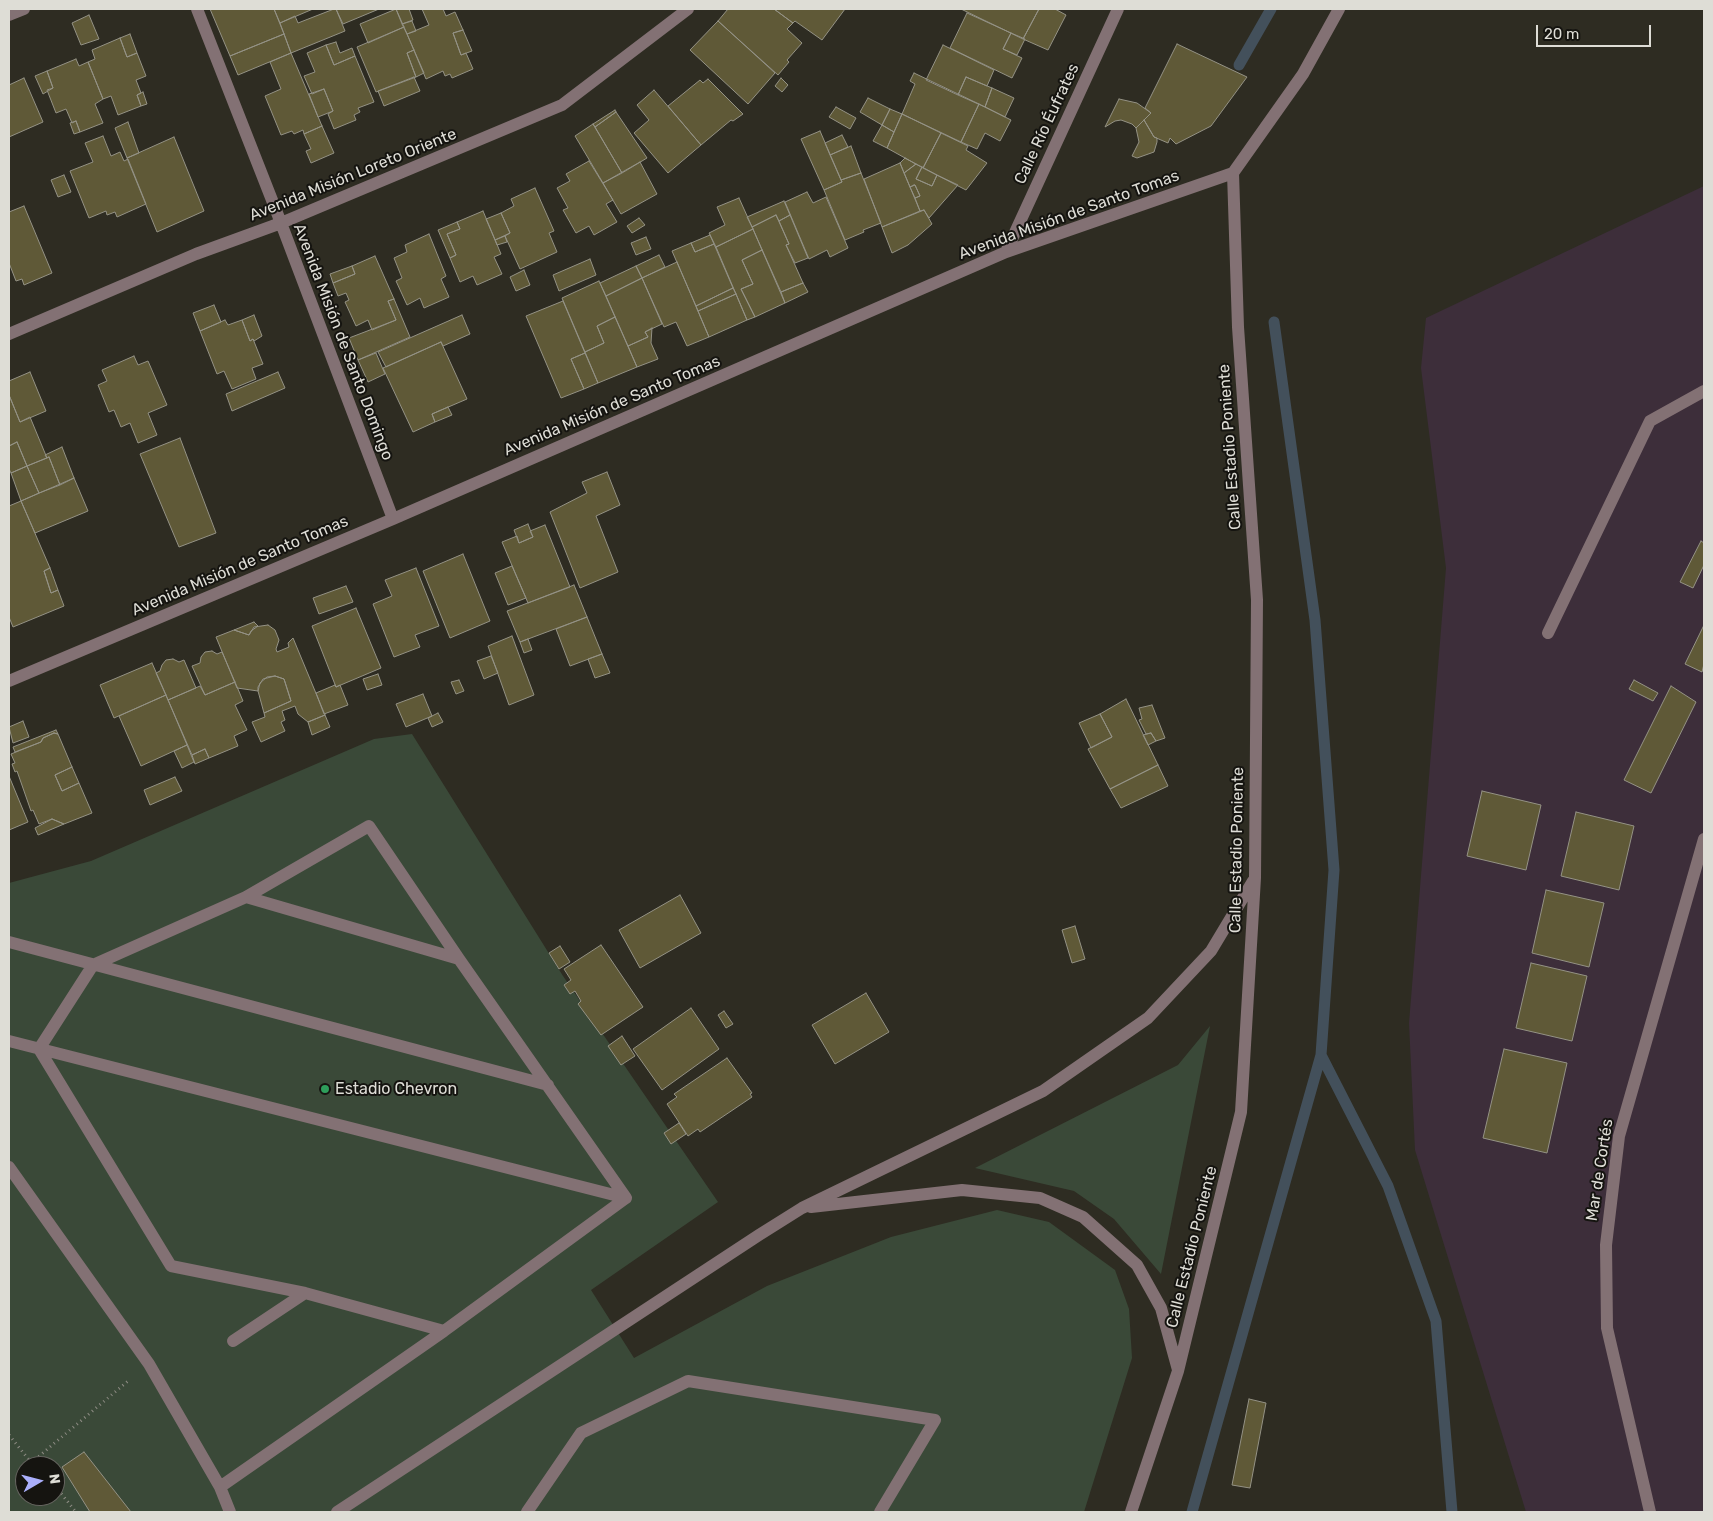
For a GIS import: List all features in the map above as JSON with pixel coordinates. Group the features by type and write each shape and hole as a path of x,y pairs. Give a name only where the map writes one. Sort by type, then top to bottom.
{"street":[{"path":"9,15 24,9"},
{"name":"Avenida Misión de Santo Domingo","path":"197,9 393,518"},
{"name":"Avenida Misión Loreto Oriente","path":"9,334 196,254 281,223 562,105 688,9"},
{"name":"Calle Río Éufrates","path":"1006,252 1118,9"},
{"path":"1233,173 1303,74 1339,9"},
{"name":"Avenida Misión de Santo Tomas","path":"9,681 393,518 1006,252 1233,173"},
{"name":"Calle Estadio Poniente","path":"1132,1512 1178,1371 1241,1112 1254,878 1257,600 1238,327 1233,173"},
{"path":"1548,633 1650,421 1704,391"},
{"path":"39,1049 93,965 246,897 369,826 459,959 626,1198"},
{"name":"Mar de Cortés","path":"1650,1512 1607,1328 1606,1245 1619,1136 1704,839"},
{"path":"336,1512 802,1208 1043,1091 1148,1018 1211,951 1254,878"},
{"path":"246,897 459,959"},
{"path":"9,942 548,1084"},
{"path":"9,1041 626,1198"},
{"path":"39,1049 171,1266 305,1293 444,1331"},
{"path":"9,1167 149,1364 220,1487 230,1512"},
{"path":"802,1208 962,1190 1040,1198 1083,1217 1137,1265 1161,1308 1178,1371"},
{"path":"220,1487 444,1331 626,1198"},
{"path":"233,1341 305,1293"},
{"path":"527,1512 581,1434 688,1381 935,1420 880,1512"}],"path":[{"path":"43,1456 149,1364"},
{"path":"9,1435 26,1456"},
{"path":"65,1498 76,1512"}],"shaded area":[{"path":"1704,186 1704,1512 1526,1512 1415,1150 1409,1023 1446,568 1421,368 1426,318"}],"green space":[{"name":"Estadio Chevron","path":"412,734 563,976 718,1202 591,1290 634,1358 767,1286 891,1237 997,1210 1049,1222 1115,1270 1129,1309 1132,1358 1084,1512 9,1512 9,883 91,861 374,739"},
{"path":"1210,1026 1161,1274 1114,1219 1074,1191 975,1168 1178,1065"}],"building":[{"path":"210,9 274,9 284,34 230,56"},
{"path":"274,9 313,9 280,23"},
{"path":"336,9 345,31 291,53 280,23 295,16 298,23"},
{"path":"336,9 379,9 343,24"},
{"path":"396,9 404,27 368,43 360,24"},
{"path":"396,9 409,9 413,20 402,24"},
{"path":"422,9 443,9 446,16 455,12 463,30 453,33 461,55 466,53 473,69 452,78 450,74 445,76 443,71 426,79 407,34 429,25"},
{"path":"728,9 774,9 793,23 787,29 802,43 787,60 789,62 778,75 718,21"},
{"path":"774,9 845,9 822,40"},
{"path":"961,9 1039,9 1023,39"},
{"path":"1039,9 1055,9 1066,15 1048,50 1023,39"},
{"path":"967,13 1011,33 1003,49 1022,58 1012,78 950,48"},
{"path":"89,15 99,39 81,45 72,23"},
{"path":"412,21 416,31 407,34 402,24"},
{"path":"718,21 775,73 748,104 690,50"},
{"path":"404,27 414,50 407,53 416,77 376,92 357,47"},
{"path":"463,30 472,51 461,55 453,33"},
{"path":"1011,33 1025,39 1017,55 1003,49"},
{"path":"130,34 137,53 127,57 120,38"},
{"path":"284,34 291,53 238,75 230,56"},
{"path":"120,38 127,57 137,53 146,76 136,80 141,93 137,95 141,106 118,115 111,96 103,99 88,62 95,59 92,50"},
{"path":"336,42 340,53 352,48 355,56 334,65 326,45"},
{"path":"1177,44 1247,77 1211,126 1176,144 1170,138 1168,143 1154,137 1144,120 1151,113 1145,108"},
{"path":"326,45 334,65 355,56 374,102 358,108 360,112 354,115 356,120 334,129 328,114 333,111 324,89 312,94 304,76 315,72 307,53"},
{"path":"943,45 994,70 987,86 966,77 958,95 926,80"},
{"path":"414,50 424,73 416,77 407,53"},
{"path":"291,53 322,126 304,134 303,130 294,134 292,131 281,135 265,96 281,89 270,62"},
{"path":"76,59 79,66 88,62 103,99 95,104 103,123 80,132 76,121 72,123 66,109 56,113 47,90 53,88 47,71"},
{"path":"47,71 53,88 43,94 35,76"},
{"path":"914,73 979,104 961,142 902,114 915,84 910,81"},
{"path":"414,77 420,91 384,106 378,91"},
{"path":"966,77 992,88 985,107 958,95"},
{"path":"24,78 43,122 9,137 9,85"},
{"path":"781,78 788,85 782,92 775,86"},
{"path":"708,79 743,114 733,121 731,120 701,145 668,106 700,80 703,83"},
{"path":"992,88 1014,98 1005,117 985,107"},
{"path":"324,89 333,111 318,117 309,94"},
{"path":"654,90 701,145 668,173 634,133 649,120 637,105"},
{"path":"143,92 147,104 141,106 137,95"},
{"path":"868,98 890,109 882,125 860,112"},
{"path":"1119,99 1137,103 1151,113 1136,128 1132,124 1121,120 1105,127"},
{"path":"979,104 1011,120 1000,141 985,133 977,149 961,142"},
{"path":"836,107 856,118 850,129 829,117"},
{"path":"890,109 902,114 894,132 882,125"},
{"path":"615,110 616,112 595,127 593,124"},
{"path":"616,112 647,158 622,173 595,127"},
{"path":"902,114 941,133 923,168 887,148"},
{"path":"1144,120 1154,137 1157,138 1157,142 1154,152 1137,158 1132,156 1139,142 1136,128"},
{"path":"76,121 80,132 74,134 70,123"},
{"path":"128,122 139,153 127,158 115,128"},
{"path":"593,124 622,173 603,183 575,136"},
{"path":"882,125 894,132 887,148 873,141"},
{"path":"322,126 334,153 311,163 306,151 311,149 304,134"},
{"path":"820,131 842,182 824,190 801,139"},
{"path":"941,133 968,146 966,150 987,163 966,190 923,168"},
{"path":"842,135 848,147 830,155 825,143"},
{"path":"103,136 111,156 120,152 124,161 128,159 146,204 117,217 115,212 107,215 106,211 89,218 70,171 93,162 85,143"},
{"path":"174,137 204,211 157,232 127,158"},
{"path":"851,146 861,173 841,180 830,155"},
{"path":"905,158 916,164 904,173 900,163"},
{"path":"589,161 613,200 606,204 617,222 594,235 589,226 576,233 563,210 568,208 557,188 570,181 566,174"},
{"path":"640,162 657,194 621,214 603,183"},
{"path":"900,163 920,211 882,227 864,179"},
{"path":"916,164 922,167 916,179 932,186 937,175 958,185 929,218 924,210 920,211 915,198 920,196 915,185 910,187 904,173"},
{"path":"922,167 937,175 932,186 916,179"},
{"path":"861,173 881,223 845,240 824,190 842,182 841,180"},
{"path":"64,175 71,192 58,197 51,180"},
{"path":"915,185 920,196 915,198 910,187"},
{"path":"535,188 554,231 549,233 557,252 520,269 505,236 510,233 501,213 514,206 511,199"},
{"path":"807,192 813,203 826,197 848,248 830,257 827,250 809,259 785,202"},
{"path":"739,198 753,229 716,247 709,233 725,225 717,207"},
{"path":"784,201 790,215 779,221 776,215 752,227 747,217"},
{"path":"24,206 52,273 24,285 22,279 16,281 9,263 9,212"},
{"path":"924,210 932,224 908,245 892,253 882,227"},
{"path":"483,211 501,254 494,257 502,274 477,285 473,276 460,282 450,258 456,255 447,234 460,229 457,222"},
{"path":"501,213 510,233 495,240 486,219"},
{"path":"776,215 789,244 786,245 803,283 781,292 752,227"},
{"path":"790,215 808,258 795,263 786,245 789,244 779,221"},
{"path":"639,218 645,225 632,233 627,226"},
{"path":"457,222 460,229 447,234 456,255 450,258 438,230"},
{"path":"753,229 762,250 742,260 753,284 741,289 755,317 747,320 716,247"},
{"path":"429,234 446,276 441,279 449,297 424,308 420,298 407,305 396,281 402,278 394,258 407,252 405,245"},
{"path":"710,235 714,244 695,252 691,243"},
{"path":"505,236 507,242 497,245 495,240"},
{"path":"646,237 651,249 636,255 631,243"},
{"path":"691,243 695,252 714,244 733,288 696,306 672,251"},
{"path":"762,250 785,303 755,317 741,289 753,284 742,260"},
{"path":"659,255 665,267 642,278 636,266"},
{"path":"375,256 394,299 388,301 396,320 372,330 368,320 356,326 345,302 349,300 346,293 338,296 333,283 355,274 352,266"},
{"path":"590,259 596,275 559,291 553,275"},
{"path":"677,262 709,337 687,346 676,322 664,327 642,278"},
{"path":"352,266 355,274 333,283 330,274"},
{"path":"636,266 642,278 606,296 600,283"},
{"path":"524,270 530,285 516,291 510,277"},
{"path":"642,278 662,324 645,332 648,337 628,346 606,296"},
{"path":"599,281 615,317 597,326 604,343 585,352 562,298"},
{"path":"803,283 808,292 785,303 781,292"},
{"path":"733,288 736,294 698,311 696,306"},
{"path":"736,294 747,320 709,337 698,311"},
{"path":"394,299 410,337 358,360 349,338 396,320 388,301"},
{"path":"563,301 585,353 571,359 584,389 561,398 526,316"},
{"path":"214,305 221,322 200,331 193,313"},
{"path":"254,315 262,336 254,341 253,339 250,341 242,320"},
{"path":"462,315 470,334 443,346 441,342 386,367 378,352"},
{"path":"615,317 637,367 598,383 585,352 604,343 597,326"},
{"path":"225,320 228,325 242,320 250,341 253,339 263,364 252,368 256,379 232,389 224,371 217,374 200,331"},
{"path":"652,328 651,343 658,359 637,367 628,346 648,337 645,332"},
{"path":"441,342 467,399 432,414 435,422 413,432 383,368"},
{"path":"376,353 385,374 368,382 358,360"},
{"path":"585,353 598,383 584,389 571,359"},
{"path":"134,356 138,365 148,361 167,405 148,413 157,435 138,443 130,423 121,427 114,410 109,412 98,385 107,381 102,370"},
{"path":"30,372 46,411 20,422 9,395 9,381"},
{"path":"278,372 285,388 232,411 226,394"},
{"path":"9,395 20,422 30,417 47,458 27,466 17,442 9,446"},
{"path":"448,407 452,415 435,422 432,414"},
{"path":"180,438 216,533 179,547 140,454"},
{"path":"17,442 27,466 11,473 9,469 9,446"},
{"path":"62,447 74,478 60,485 49,457 47,458 45,455"},
{"path":"49,457 60,485 39,493 27,466"},
{"path":"27,466 39,493 21,501 11,473"},
{"path":"607,472 620,505 596,516 618,572 580,588 550,512 587,493 582,482"},
{"path":"74,478 88,511 35,533 21,501"},
{"path":"21,501 50,568 44,571 51,593 58,590 64,606 13,627 9,617 9,506"},
{"path":"528,524 533,537 519,543 514,530"},
{"path":"545,525 570,587 528,603 502,542 517,536 519,543 533,537 530,531"},
{"path":"1701,541 1704,543 1704,565 1693,588 1680,582"},
{"path":"463,554 490,621 450,638 423,571"},
{"path":"512,566 526,598 508,605 495,573"},
{"path":"50,568 58,590 51,593 44,571"},
{"path":"416,568 439,626 415,635 420,647 394,657 373,604 392,596 385,580"},
{"path":"574,585 587,617 520,642 507,611"},
{"path":"346,586 353,602 319,614 313,598"},
{"path":"356,608 381,668 336,687 312,626"},
{"path":"587,617 602,654 570,666 556,629"},
{"path":"254,622 258,626 249,635 234,630"},
{"path":"268,625 275,630 279,640 277,652 289,647 288,643 293,638 325,715 308,722 298,714 295,706 282,711 285,720 281,722 285,731 261,742 252,722 265,717 264,713 291,701 284,679 275,676 267,677 260,683 258,691 237,688 216,637 234,630 249,635 254,627"},
{"path":"1704,625 1704,664 1702,672 1685,664"},
{"path":"512,636 534,695 509,705 488,646"},
{"path":"528,639 532,650 524,653 520,642"},
{"path":"212,651 217,654 222,652 235,682 205,695 192,666 200,663 201,657 205,652"},
{"path":"602,654 610,673 595,678 588,659"},
{"path":"491,656 498,673 484,679 477,661"},
{"path":"173,659 179,662 184,660 196,688 168,700 156,673 160,671 166,660"},
{"path":"152,663 166,695 114,718 100,685"},
{"path":"378,674 382,685 367,690 363,679"},
{"path":"275,676 284,679 291,701 264,713 258,687 263,679"},
{"path":"459,680 464,691 456,694 451,682"},
{"path":"1634,680 1658,693 1653,701 1629,689"},
{"path":"235,682 243,701 235,705 247,730 234,736 238,746 209,758 205,749 192,755 168,700 200,686 205,695"},
{"path":"335,685 336,687 340,685 348,705 324,714 316,693"},
{"path":"1671,686 1696,702 1651,793 1624,780"},
{"path":"423,694 432,716 406,727 396,704"},
{"path":"166,695 187,745 141,766 119,716"},
{"path":"1126,699 1158,765 1110,789 1088,749 1112,737 1100,714"},
{"path":"1152,705 1165,738 1156,741 1151,733 1146,734 1139,720 1142,719 1139,708"},
{"path":"438,713 443,722 432,727 428,718"},
{"path":"1100,714 1112,737 1091,748 1079,723"},
{"path":"325,715 330,727 312,735 308,722"},
{"path":"23,721 29,737 13,743 9,727"},
{"path":"56,730 58,734 54,733 43,738 41,742 15,752 13,747"},
{"path":"54,733 58,734 72,767 55,775 62,791 79,783 92,813 64,824 52,819 39,824 33,810 31,811 17,771 15,772 12,764 15,763 11,754 41,742 43,738"},
{"path":"1151,733 1156,741 1148,745 1143,735"},
{"path":"187,745 194,762 182,768 174,751"},
{"path":"205,749 209,758 195,764 192,755"},
{"path":"1158,765 1168,786 1121,808 1110,789"},
{"path":"72,767 79,783 62,791 55,775"},
{"path":"9,776 28,822 9,830"},
{"path":"175,777 182,791 150,805 144,790"},
{"path":"1482,791 1541,805 1526,870 1467,856"},
{"path":"1576,812 1634,826 1619,890 1561,876"},
{"path":"52,819 64,824 38,835 35,828"},
{"path":"1546,890 1604,903 1589,967 1532,953"},
{"path":"680,895 701,933 640,968 619,930"},
{"path":"1075,926 1085,959 1072,963 1062,930"},
{"path":"601,945 643,1007 601,1035 578,1004 581,1001 575,991 570,994 564,985 571,980 564,969"},
{"path":"560,946 570,962 559,969 549,953"},
{"path":"1531,963 1587,976 1572,1041 1516,1028"},
{"path":"866,993 889,1032 835,1064 812,1025"},
{"path":"691,1008 719,1049 662,1090 633,1049"},
{"path":"724,1011 733,1024 726,1028 718,1015"},
{"path":"622,1036 635,1056 621,1065 608,1046"},
{"path":"1504,1049 1567,1063 1547,1153 1483,1138"},
{"path":"727,1058 752,1093 750,1094 752,1097 700,1132 698,1129 688,1136 667,1104 677,1097 674,1094"},
{"path":"679,1123 686,1134 671,1144 664,1133"},
{"path":"1249,1399 1266,1403 1250,1488 1232,1485"},
{"path":"84,1452 131,1512 90,1512 65,1472 65,1465"}],"waterway":[{"path":"1239,65 1271,9"},
{"path":"1274,322 1315,620 1334,870 1321,1055 1388,1186 1436,1321 1452,1512"},
{"path":"1192,1512 1321,1055"}],"place":[{"name":"Estadio Chevron","path":"325,1089"}]}
